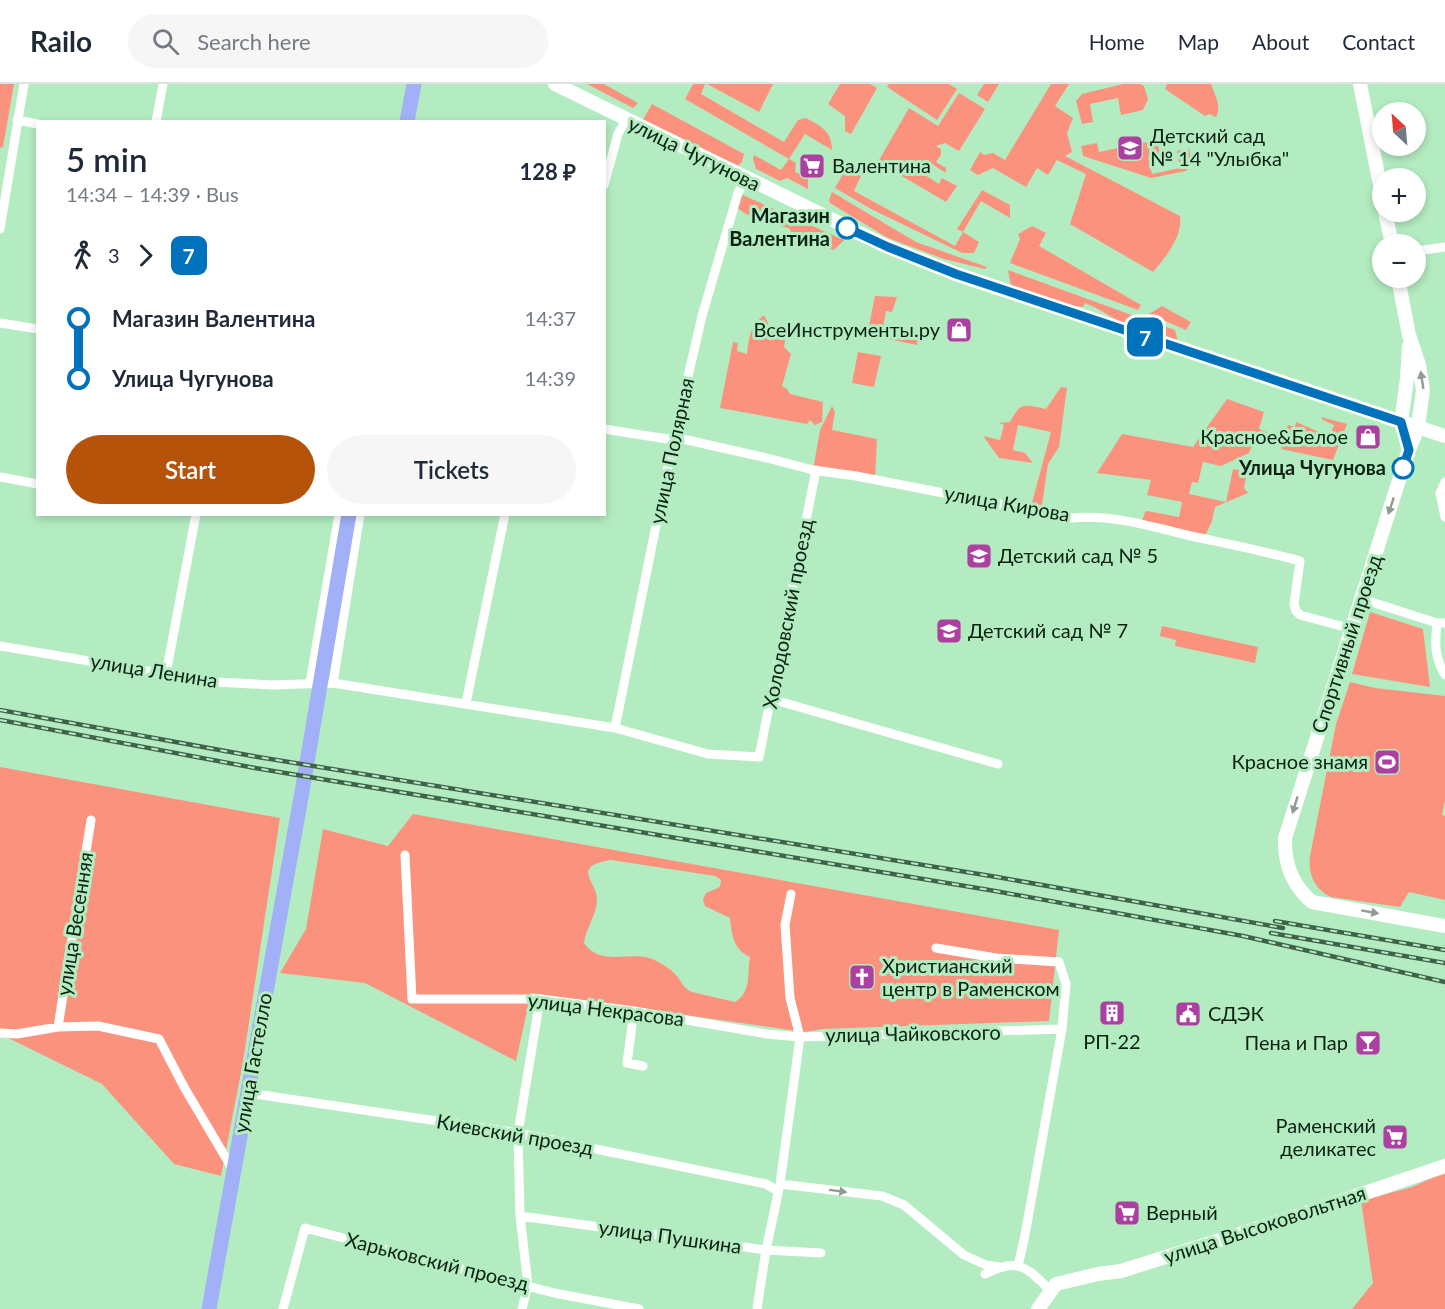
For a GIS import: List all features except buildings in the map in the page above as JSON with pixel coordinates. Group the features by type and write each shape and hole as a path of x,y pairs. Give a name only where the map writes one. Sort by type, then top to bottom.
{"main road":[{"path":"407,120 414,84"},
{"name":"улица Чугунова","path":"555,84 888,247 956,274 1445,436"},
{"path":"1360,84 1377,168"},
{"path":"1400,288 1409,334 1407,379 1401,422 1409,450"},
{"name":"Спортивный проезд","path":"1409,334 1424,390 1418,427 1286,838 1286,863 1300,892 1312,902 1445,926"},
{"name":"улица Гастелло","path":"209,1309 349,516"},
{"name":"улица Высоковольтная","path":"1050,1290 1056,1284 1132,1268 1310,1212 1445,1166"},
{"path":"1038,1309 1050,1290"}],"street":[{"path":"0,229 24,84"},
{"path":"156,120 164,84"},
{"path":"17,120 36,124"},
{"path":"606,178 618,134 626,120"},
{"name":"улица Полярная","path":"615,728 674,437 702,316 738,193 745,178"},
{"path":"1426,250 1445,247"},
{"path":"0,323 36,329"},
{"name":"улица Кирова","path":"606,429 667,439 674,437 816,470 1072,518 1087,517 1141,524 1244,546 1300,561 1294,604 1296,611 1300,615 1352,629"},
{"name":"Холодовский проезд","path":"759,757 816,470"},
{"path":"0,477 36,484"},
{"path":"1445,482 1440,493 1445,517"},
{"path":"166,674 196,516"},
{"path":"310,683 339,516"},
{"path":"333,683 360,516"},
{"path":"466,703 506,516"},
{"path":"1362,599 1441,623 1435,649 1439,665 1445,675"},
{"name":"улица Ленина","path":"0,646 199,681 272,685 333,683 615,728 708,754 759,757"},
{"path":"771,699 998,764"},
{"name":"улица Весенняя","path":"58,1027 91,820"},
{"name":"улица Некрасова","path":"405,855 412,999 540,999 634,1011 767,1034 800,1037"},
{"path":"791,894 785,925 790,998 800,1037"},
{"path":"936,948 996,958 1059,962 1066,984 1062,1029 1018,1266"},
{"path":"522,1309 528,1285 520,1216 518,1133 540,999"},
{"path":"634,1011 627,1064 643,1066"},
{"path":"0,1033 17,1034 58,1027 98,1026 159,1039 184,1087 233,1170"},
{"name":"улица Чайковского","path":"757,1309 779,1188 800,1037 1062,1029"},
{"name":"Киевский проезд","path":"248,1093 518,1133 779,1188 882,1196 904,1205 964,1255 986,1265 999,1267"},
{"name":"улица Пушкина","path":"520,1216 766,1250 821,1253"},
{"name":"Харьковский проезд","path":"283,1309 305,1228 554,1293 639,1309"},
{"path":"985,1274 999,1267 1018,1266 1028,1269 1050,1290"}],"shaded area":[{"path":"0,84 14,84 3,147 0,148"},
{"path":"587,84 604,84 638,103 633,108"},
{"path":"693,84 705,84 701,94 784,142 798,120 806,118 828,134 832,150 805,134 789,159 685,99"},
{"path":"707,84 773,84 759,112"},
{"path":"840,84 870,84 877,88 851,134 845,131 845,116 828,104"},
{"path":"889,84 949,84 957,89 937,120 887,87"},
{"path":"984,84 999,84 988,102 977,95"},
{"path":"1051,84 1069,84 1055,106 1073,118 1067,133 1072,152 1065,156 1180,216 1176,239 1153,272 1070,224 1086,174 1057,160 1048,175 1037,168 1026,187 993,168 978,175 970,170 980,152 984,155 993,153 1005,160"},
{"path":"1123,84 1144,86 1148,99 1143,110 1121,115 1118,98 1090,104 1093,122 1082,124 1076,101 1082,94"},
{"path":"1167,84 1211,84 1218,105 1216,117 1209,114 1205,116 1165,89"},
{"path":"959,93 985,109 959,151 945,143 936,146 941,149 941,155 936,162 946,168 946,173 927,161 920,172 939,184 942,178 957,186 946,202 878,162 909,108 938,126"},
{"path":"652,104 744,154 742,162 737,167 641,123"},
{"path":"1157,140 1160,154 1148,157 1152,174 1180,168 1177,151 1189,149 1192,164 1186,171 1151,178 1083,156 1081,146 1097,143 1099,152"},
{"path":"754,155 781,170 789,159 796,163 795,172 808,178 808,189 787,178 780,181 756,169 753,159"},
{"path":"846,168 861,176 854,191 955,246 963,232 979,242 974,253 962,253 871,209 835,188"},
{"path":"982,190 1010,205 1010,218 981,201 963,232 957,229"},
{"path":"832,192 916,242 987,267 985,269 944,259 888,238 830,203"},
{"path":"738,193 844,240 834,250 792,238 790,229 746,214 734,206"},
{"path":"1032,226 1046,233 1039,246 1141,305 1138,310 1010,263 1020,239 1018,234"},
{"path":"1008,270 1140,318 1133,326 1127,328 1107,314 1085,303 1083,307 1061,304 1011,286"},
{"path":"875,296 897,297 892,312 886,311 883,328 919,336 917,345 873,336 868,331"},
{"path":"1162,306 1191,322 1186,330 1149,314"},
{"path":"764,315 770,327 778,328 783,332 784,347 791,354 782,386 790,394 823,402 822,422 815,425 810,420 807,424 720,408 733,342 738,343 737,351 747,354 751,332"},
{"path":"1147,320 1175,330 1179,346 1145,333 1143,329"},
{"path":"858,352 881,356 874,387 852,383"},
{"path":"1061,387 1067,388 1059,447 1048,464 1041,512 1030,510 1051,432 1018,425 1013,450 1025,453 1033,463 999,458 983,436 1000,440 1004,425 999,423 1010,422 1017,411 1024,406 1046,409"},
{"path":"1227,399 1264,412 1259,429 1279,437 1275,447 1260,443 1253,444 1249,453 1221,466 1203,462 1198,483 1192,482 1189,494 1226,502 1233,469 1247,472 1244,488 1248,493 1215,507 1212,521 1204,538 1141,524 1147,511 1179,517 1182,502 1147,495 1151,480 1097,473 1122,434 1193,447"},
{"path":"832,406 835,412 832,430 877,439 875,480 813,470 820,430"},
{"path":"1321,417 1347,424 1333,460 1281,449 1288,425 1295,427 1296,422 1324,434 1324,432 1331,433 1334,425"},
{"path":"1370,612 1423,629 1430,687 1352,674"},
{"path":"1162,626 1258,647 1255,663 1175,646 1176,640 1160,636"},
{"name":"Красное знамя","path":"1350,682 1375,688 1445,696 1445,800 1442,815 1445,816 1445,900 1409,892 1400,907 1331,897 1320,890 1313,880 1310,856 1336,724"},
{"path":"0,767 280,818 243,1062 221,1176 174,1164 102,1084 0,1034"},
{"path":"413,814 1059,930 1049,1021 824,1029 804,1032 531,993 516,1061 365,983 280,973 306,929 323,829 388,846","holes":["611,860 715,876 721,880 720,887 706,893 703,900 705,906 730,918 737,946 750,957 748,982 744,993 735,1002 692,992 671,970 652,959 606,956 590,950 584,943 597,901 588,871 598,863"]},
{"path":"1445,1172 1445,1309 1352,1309 1373,1283 1361,1201 1412,1187"}],"railway":[{"path":"0,710 258,757 997,877 1283,928"},
{"path":"0,720 255,768 995,891 1243,936 1445,982"},
{"path":"1275,921 1445,950"},
{"path":"1271,933 1445,963"}],"bus line":[{"name":"7","path":"847,228 956,274 1401,422 1409,450 1403,468"}],"place":[{"name":"Детский сад № 14 \"Улыбка\"","path":"1130,148"},
{"name":"Валентина","path":"812,166"},
{"name":"Магазин Валентина","path":"847,228"},
{"name":"ВсеИнструменты.ру","path":"959,330"},
{"name":"Красное&Белое","path":"1368,437"},
{"name":"Улица Чугунова","path":"1403,468"},
{"name":"Детский сад № 5","path":"979,556"},
{"name":"Детский сад № 7","path":"949,631"},
{"name":"Красное знамя","path":"1387,762"},
{"name":"Христианский центр в Раменском","path":"862,977"},
{"name":"РП-22","path":"1112,1013"},
{"name":"СДЭК","path":"1188,1014"},
{"name":"Пена и Пар","path":"1368,1043"},
{"name":"Раменский деликатес","path":"1395,1137"},
{"name":"Верный","path":"1127,1213"}]}
